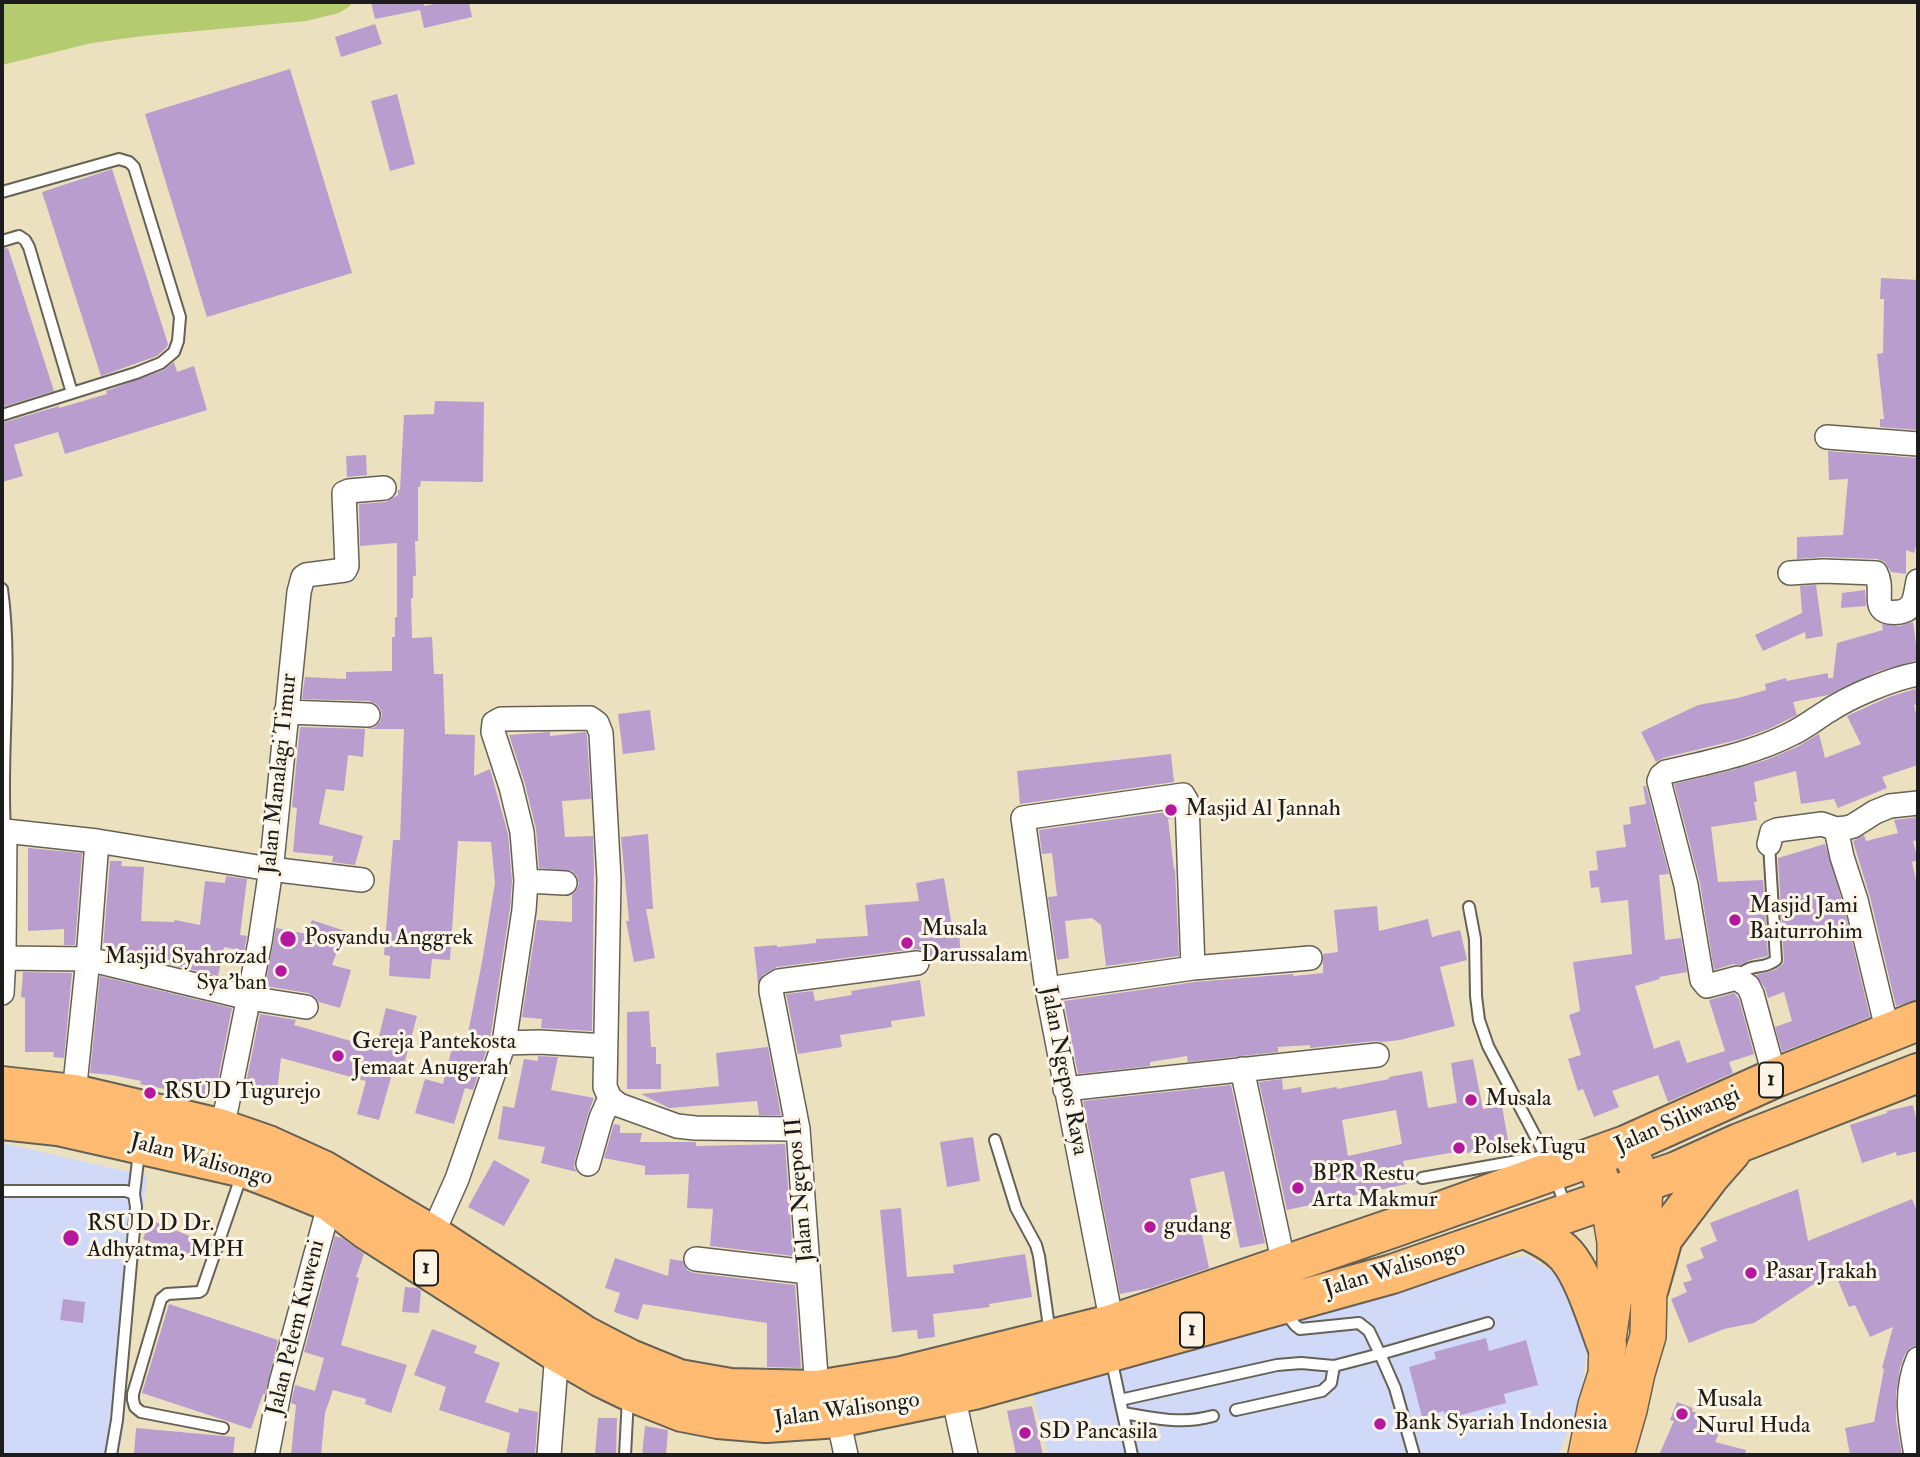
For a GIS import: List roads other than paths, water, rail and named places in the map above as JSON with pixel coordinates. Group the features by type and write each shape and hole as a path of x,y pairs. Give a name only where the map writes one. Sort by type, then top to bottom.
{"highway":[{"name":"Jalan Siliwangi","path":"1610,1151 1775,1078 1903,1027"},
{"name":"Jalan Siliwangi","path":"1608,1199 1739,1143 1918,1073"},
{"name":"Jalan Walisongo","path":"2,1086 74,1094 219,1128 268,1145 323,1170 432,1235 584,1335 630,1359 679,1378 828,1404"},
{"name":"Jalan Walisongo","path":"2,1120 58,1126 244,1168 330,1202 367,1230 557,1352 629,1391 682,1412 718,1419 766,1423 828,1404 856,1385 942,1387 1111,1338 1279,1305 1392,1274 1608,1199"},
{"path":"1649,1288 1663,1238 1709,1177 1739,1143"},
{"name":"Jalan Walisongo","path":"942,1387 1051,1339 1111,1338 1284,1265 1393,1228 1549,1163 1610,1151"},
{"path":"1524,1228 1550,1241 1567,1256 1580,1278 1607,1346"}],"main road":[{"path":"1610,1151 1645,1182 1643,1235 1649,1288 1648,1336 1616,1455"},
{"path":"1586,1455 1596,1405 1606,1374 1615,1292 1615,1242 1608,1199 1610,1151"}],"street":[{"path":"1827,437 1918,444"},
{"name":"Jalan Manalagi Timur","path":"219,1128 226,1110 249,998 271,869 299,592 303,577 345,570 347,566 344,494 349,491 384,488"},
{"path":"1790,573 1876,573 1879,579 1880,607 1888,613 1906,611 1913,605 1918,581"},
{"path":"1775,1078 1748,986 1737,978 1707,986 1702,980 1686,885 1659,781 1666,772 1774,742 1830,709 1877,687 1918,674"},
{"path":"286,712 368,715"},
{"path":"432,1235 457,1179 503,1043 524,910 526,881 522,832 492,726 502,719 590,718 597,723 601,733 609,879 605,1087 610,1098 620,1105 677,1126 798,1129"},
{"name":"Jalan Ngepos Raya","path":"1111,1338 1047,989 1023,818 1183,795 1186,802 1194,968"},
{"path":"1769,844 1772,832 1777,830 1822,824 1836,829 1853,826 1890,806 1918,803"},
{"path":"1836,829 1856,900 1903,1027"},
{"path":"2,993 5,831 97,841 271,869 362,880"},
{"path":"74,1094 97,841"},
{"path":"526,881 565,883"},
{"path":"3,958 88,959 249,998 306,1007"},
{"path":"1047,989 1194,968 1310,958"},
{"name":"Jalan Ngepos II","path":"846,1455 828,1404 808,1272 798,1129 771,991 773,984 779,981 917,963"},
{"path":"503,1043 605,1046"},
{"path":"1065,1088 1377,1055"},
{"path":"1242,1069 1284,1265"},
{"path":"588,1164 601,1118 610,1098"},
{"name":"Jalan Pelem Kuweni","path":"267,1455 281,1383 330,1202"},
{"path":"696,1259 808,1272"},
{"path":"549,1455 557,1352"},
{"path":"1916,1455 1908,1409 1909,1392 1918,1359"},
{"path":"942,1387 966,1455"}],"lane":[{"path":"2,192 119,159 129,162 134,167 180,317 174,352 160,363 2,415"},
{"path":"2,241 19,236 29,247 72,393"},
{"path":"2,589 7,624 2,794 5,831"},
{"path":"1737,978 1746,969 1771,964 1776,960 1769,844"},
{"path":"1469,907 1475,939 1479,1020 1488,1046 1549,1163 1568,1213"},
{"path":"995,1140 1016,1209 1039,1256 1051,1339"},
{"path":"111,1455 117,1420 140,1144"},
{"path":"1422,1178 1549,1163"},
{"path":"223,1429 141,1412 132,1400 160,1299 167,1294 202,1290 244,1168"},
{"path":"2,1191 125,1191 134,1194"},
{"path":"1279,1305 1300,1329 1359,1323 1365,1326 1395,1388 1414,1455"},
{"path":"1120,1400 1277,1365 1301,1363 1334,1366 1488,1323"},
{"path":"1111,1338 1132,1455"},
{"path":"1236,1410 1322,1391 1331,1383 1334,1366"},
{"path":"625,1455 629,1391"},
{"path":"1123,1413 1175,1421 1193,1421 1213,1416"}],"place":[{"name":"Masjid Al Jannah","path":"1171,810"},
{"name":"Masjid Jami Baiturrohim","path":"1735,920"},
{"name":"Posyandu Anggrek","path":"288,939"},
{"name":"Musala Darussalam","path":"907,943"},
{"name":"Masjid Syahrozad Sya'ban","path":"281,971"},
{"name":"Gereja Pantekosta Jemaat Anugerah","path":"338,1056"},
{"name":"RSUD Tugurejo","path":"150,1093"},
{"name":"Musala","path":"1471,1100"},
{"name":"Polsek Tugu","path":"1459,1148"},
{"name":"BPR Restu Arta Makmur","path":"1298,1188"},
{"name":"gudang","path":"1150,1227"},
{"name":"RSUD D Dr. Adhyatma, MPH","path":"71,1238"},
{"name":"Pasar Jrakah","path":"1751,1273"},
{"name":"Musala Nurul Huda","path":"1682,1414"},
{"name":"Bank Syariah Indonesia","path":"1380,1424"},
{"name":"SD Pancasila","path":"1025,1433"}]}
